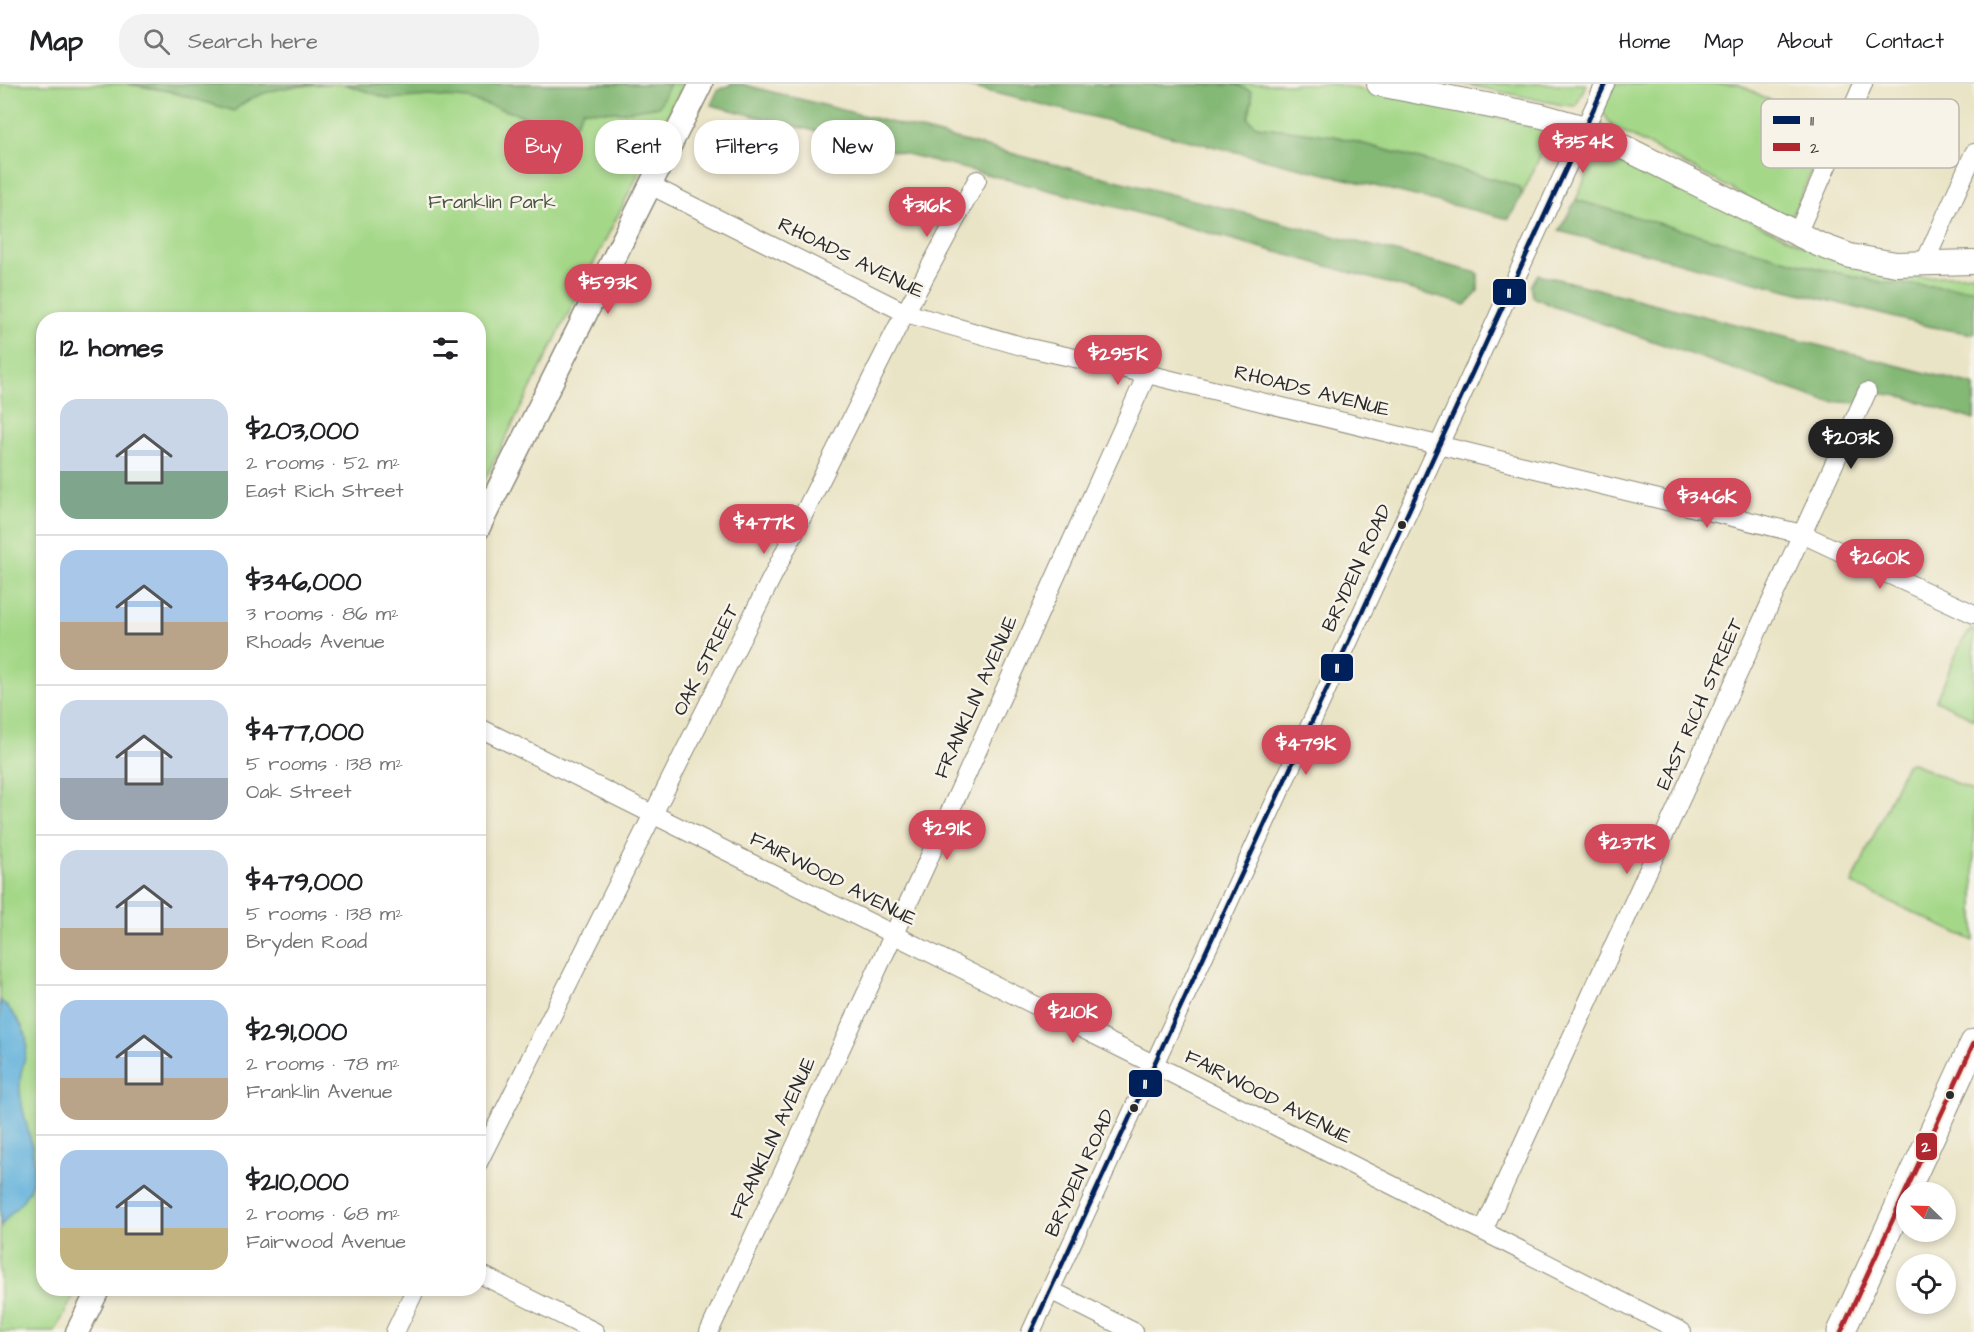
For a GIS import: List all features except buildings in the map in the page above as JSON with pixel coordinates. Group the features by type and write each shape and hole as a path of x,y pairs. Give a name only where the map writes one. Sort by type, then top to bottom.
{"main road":[{"path":"1379,84 1542,116 1585,128 1797,234 1850,256 1896,264 1974,262"},
{"path":"1841,1332 1971,1056"}],"street":[{"path":"486,513 701,84"},
{"name":"BRYDEN ROAD","path":"1031,1332 1605,84"},
{"path":"1856,99 1863,84"},
{"path":"1924,264 1974,153"},
{"path":"1797,234 1826,168"},
{"name":"OAK STREET","path":"486,1147 906,313 978,180"},
{"name":"RHOADS AVENUE","path":"650,185 906,313 1025,347 1147,374 1802,534 1974,614"},
{"name":"FRANKLIN AVENUE","path":"709,1332 1147,374"},
{"name":"EAST RICH STREET","path":"1483,1231 1867,392"},
{"name":"FAIRWOOD AVENUE","path":"486,731 1155,1065 1682,1332"},
{"path":"486,1278 595,1332"},
{"path":"1050,1290 1134,1332"},
{"path":"77,1332 95,1296"},
{"path":"395,1332 412,1296"}],"green space":[{"name":"Franklin Park","path":"0,84 684,84 666,120 595,120 595,174 639,174 486,477 486,312 36,312 36,1296 73,1296 55,1332 0,1332"},
{"path":"127,84 329,84 266,92 234,111 168,91"},
{"path":"344,84 670,84 659,106 623,112 583,110 578,120 534,120 468,99 430,96 390,99"},
{"path":"732,84 741,84 881,120 811,120 811,130 799,127 799,120 771,120 711,105 718,90"},
{"path":"958,84 1237,85 1251,91 1252,100 1248,118 1256,126 1334,136 1504,182 1520,188 1522,195 1509,219"},
{"path":"1234,84 1333,84 1549,128 1547,132 1550,135 1522,195 1520,188 1504,182 1334,136 1256,126 1248,119 1252,100"},
{"path":"1464,84 1586,84 1576,106"},
{"path":"1614,84 1738,84 1768,99 1761,99 1761,168 1813,168 1790,220 1612,126 1602,111"},
{"path":"895,123 1478,273 1478,292 1466,305 1120,208 895,151"},
{"path":"1598,148 1804,246 1875,272 1924,277 1974,274 1974,289 1885,283 1812,267 1576,200"},
{"path":"1576,200 1812,267 1885,283 1974,289 1974,334 1927,326 1559,231"},
{"path":"1538,274 1974,385 1974,420 1905,397 1879,393 1858,403 1825,401 1555,307 1533,297 1531,286"},
{"path":"1971,629 1974,630 1974,719 1936,700 1961,643"},
{"path":"1913,763 1974,792 1974,941 1852,884 1906,764"}],"water":[{"path":"0,1000 18,1019 27,1040 20,1076 20,1095 32,1146 34,1171 26,1196 0,1227"}],"transit line":[{"name":"11","path":"1031,1332 1605,84"},
{"name":"2","path":"1841,1332 1974,1043"}]}
